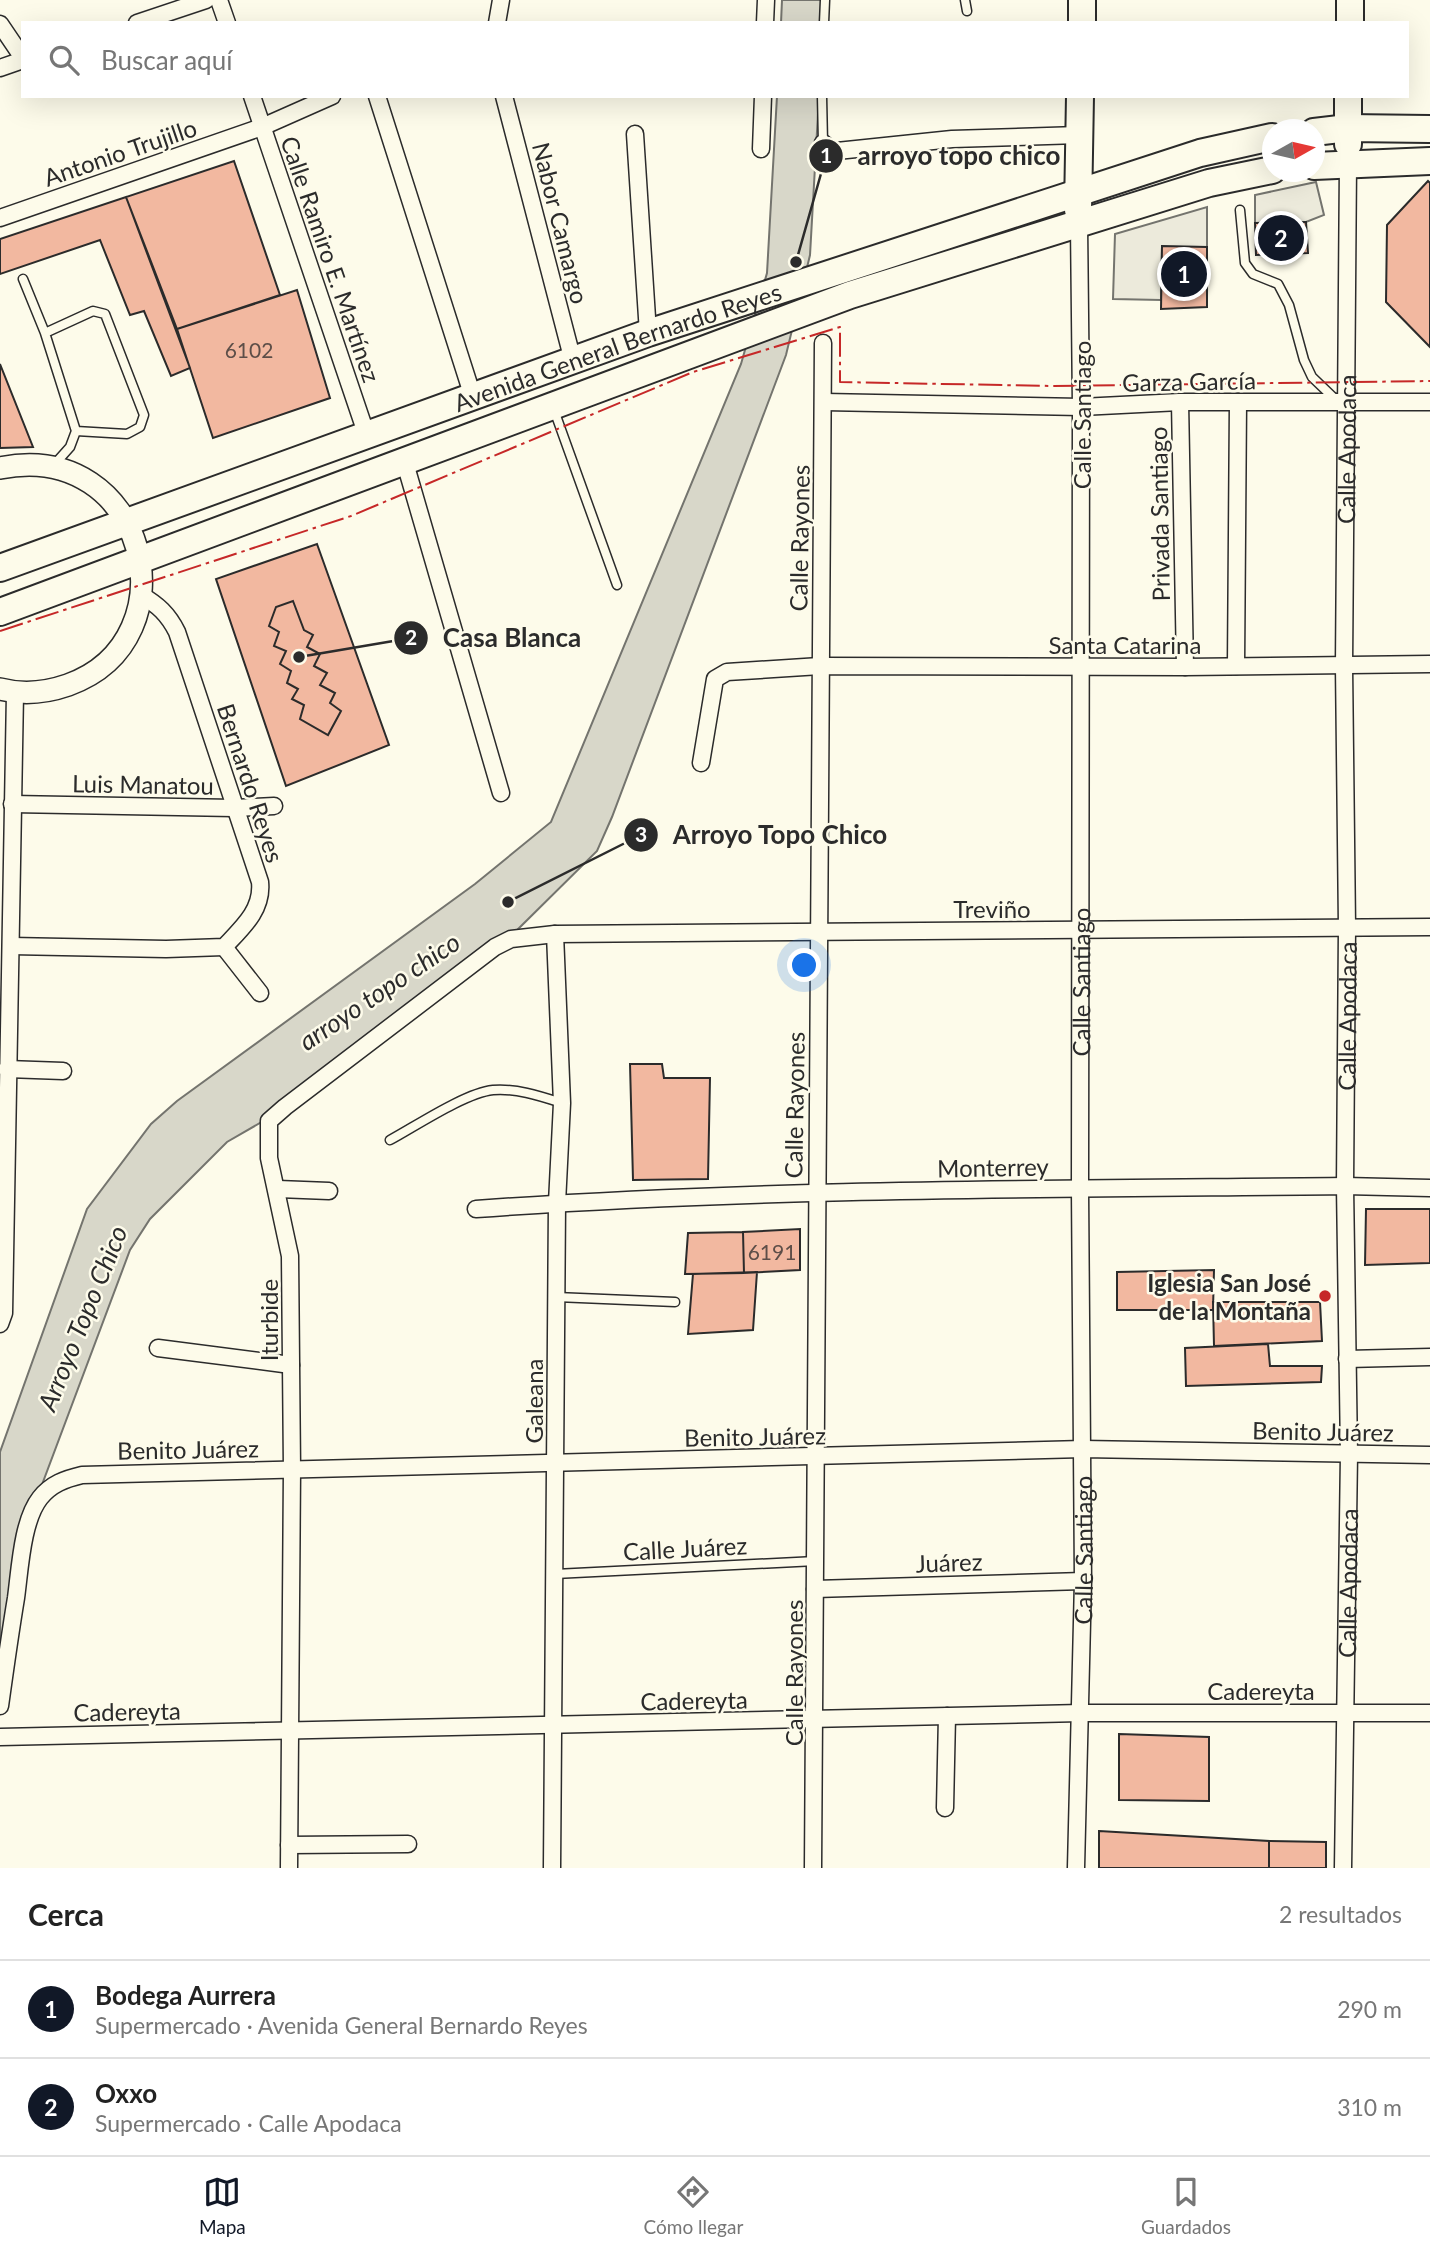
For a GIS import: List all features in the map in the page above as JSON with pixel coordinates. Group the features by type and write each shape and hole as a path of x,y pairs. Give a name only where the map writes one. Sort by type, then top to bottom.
{"main road":[{"path":"1082,0 1082,21"},
{"path":"1350,0 1350,21"},
{"name":"Calle Santiago","path":"1079,223 1080,98"},
{"path":"1348,98 1348,163"},
{"path":"1325,131 1348,128 1430,129"},
{"name":"Avenida General Bernardo Reyes","path":"0,568 648,333 1200,153 1262,139"},
{"path":"1325,165 1430,161"},
{"name":"Avenida General Bernardo Reyes","path":"0,612 850,295 1209,183 1262,172"}],"street":[{"path":"140,21 163,6 206,0"},
{"path":"219,0 226,21"},
{"path":"497,21 501,0"},
{"path":"765,21 766,0"},
{"path":"0,24 21,56"},
{"path":"0,68 21,60"},
{"name":"Calle Ramiro E. Martínez","path":"253,98 367,436"},
{"name":"Antonio Trujillo","path":"0,218 262,127 327,98"},
{"path":"378,98 473,397"},
{"name":"Nabor Camargo","path":"505,98 573,361"},
{"path":"761,149 763,98"},
{"path":"635,134 648,333"},
{"path":"823,143 831,150 837,150 952,139 1079,135"},
{"name":"Calle Apodaca","path":"1343,1868 1349,1454 1345,1186 1347,927 1342,404 1348,163"},
{"name":"Calle Santiago","path":"1076,1868 1083,1581 1080,1189 1082,407 1079,223"},
{"name":"Calle Rayones","path":"814,1868 823,343"},
{"name":"Garza García","path":"824,402 1082,407 1180,402 1430,402"},
{"name":"Privada Santiago","path":"1180,402 1185,667"},
{"path":"1236,666 1238,402"},
{"path":"405,463 501,793"},
{"path":"0,468 21,464 52,466 83,478 108,497 128,523 141,560 141,595 131,629 111,658 83,680 61,688 50,691 8,691 12,804 4,1314 0,1324"},
{"name":"Bernardo Reyes","path":"141,595 158,606 177,632 260,882 261,892 256,910 224,947"},
{"name":"Santa Catarina","path":"701,763 715,679 727,672 820,666 1185,667 1430,664"},
{"name":"Luis Manatou","path":"12,804 234,808 274,806"},
{"name":"Treviño","path":"555,934 1430,927"},
{"name":"Galeana","path":"552,1868 557,1203 562,1103 555,934"},
{"name":"Iturbide","path":"289,1868 292,1469 290,1256 270,1158 269,1121 495,947 511,939 555,934"},
{"path":"10,946 166,949 224,947 260,993"},
{"path":"7,1069 63,1071"},
{"name":"Monterrey","path":"476,1209 816,1192 1345,1186 1430,1188"},
{"path":"278,1189 329,1191"},
{"path":"158,1348 290,1365"},
{"path":"1347,1359 1430,1357"},
{"name":"Benito Juárez","path":"0,1706 24,1542 31,1514 38,1500 49,1488 62,1480 82,1475 1083,1449 1430,1455"},
{"name":"Juárez","path":"815,1589 1083,1581"},
{"name":"Cadereyta","path":"0,1737 816,1721 1081,1713 1430,1713"},
{"path":"945,1808 947,1716"},
{"path":"289,1845 408,1844"}],"lane":[{"path":"824,21 825,0"},
{"path":"965,0 967,11"},
{"path":"822,98 823,143"},
{"path":"1240,209 1245,263 1253,274 1278,284 1289,305 1304,360 1312,377 1342,404"},
{"path":"23,279 45,333 76,430 70,447 52,466"},
{"path":"45,333 93,311 105,314 144,415 140,426 127,434 76,430"},
{"path":"553,407 617,585"},
{"path":"390,1140 468,1098 492,1090 531,1093 562,1103"},
{"path":"556,1297 675,1302"},
{"name":"Calle Juárez","path":"555,1574 816,1561"}],"shaded area":[{"path":"1316,182 1324,215 1306,222 1255,223 1255,195"},
{"path":"1207,207 1207,247 1162,247 1161,300 1113,299 1115,234"}],"water":[{"path":"782,0 824,0 823,21 781,21"},
{"path":"777,98 819,98 810,255 786,355 597,851 507,940 279,1112 227,1142 150,1219 130,1250 31,1514 0,1709 0,1452 87,1209 151,1124 177,1101 475,884 551,822 741,364 767,273"}],"building":[{"path":"234,161 280,295 177,329 126,197"},
{"path":"1428,181 1430,347 1386,302 1387,225"},
{"path":"126,197 190,368 171,376 144,311 130,315 100,240 0,274 0,239"},
{"path":"1306,222 1308,253 1256,255 1255,223"},
{"path":"1162,246 1207,247 1207,307 1161,309"},
{"path":"297,290 330,398 213,438 177,329"},
{"path":"0,364 33,447 0,448"},
{"path":"317,544 389,745 286,786 216,579"},
{"path":"293,601 304,630 313,635 307,647 320,654 314,666 327,673 320,685 335,693 330,703 341,711 328,735 300,719 304,705 292,699 298,689 287,683 291,671 280,664 286,651 274,646 279,632 269,626 276,607"},
{"path":"630,1064 662,1064 664,1078 710,1078 708,1179 633,1180"},
{"path":"1366,1209 1430,1209 1430,1263 1365,1265"},
{"path":"800,1229 800,1270 744,1273 743,1232"},
{"path":"743,1232 744,1273 685,1274 688,1233"},
{"path":"1214,1270 1213,1310 1117,1310 1117,1272"},
{"path":"757,1272 753,1330 688,1334 693,1274"},
{"path":"1213,1302 1320,1302 1322,1341 1214,1346"},
{"path":"1268,1344 1270,1366 1322,1366 1321,1382 1186,1386 1185,1348"},
{"path":"1119,1734 1209,1737 1209,1801 1119,1800"},
{"path":"1099,1831 1269,1841 1269,1868 1099,1868"},
{"path":"1269,1841 1326,1842 1326,1868 1269,1868"}],"power":[{"path":"0,631 351,516 693,372 840,327 840,382 1053,386 1430,381"}],"place":[{"name":"Oxxo","path":"1281,238"},
{"name":"arroyo topo chico","path":"796,262"},
{"name":"Bodega Aurrera","path":"1184,274"},
{"name":"Casa Blanca","path":"299,657"},
{"name":"Arroyo Topo Chico","path":"508,902"},
{"name":"Iglesia San José de la Montaña","path":"1325,1296"}]}
